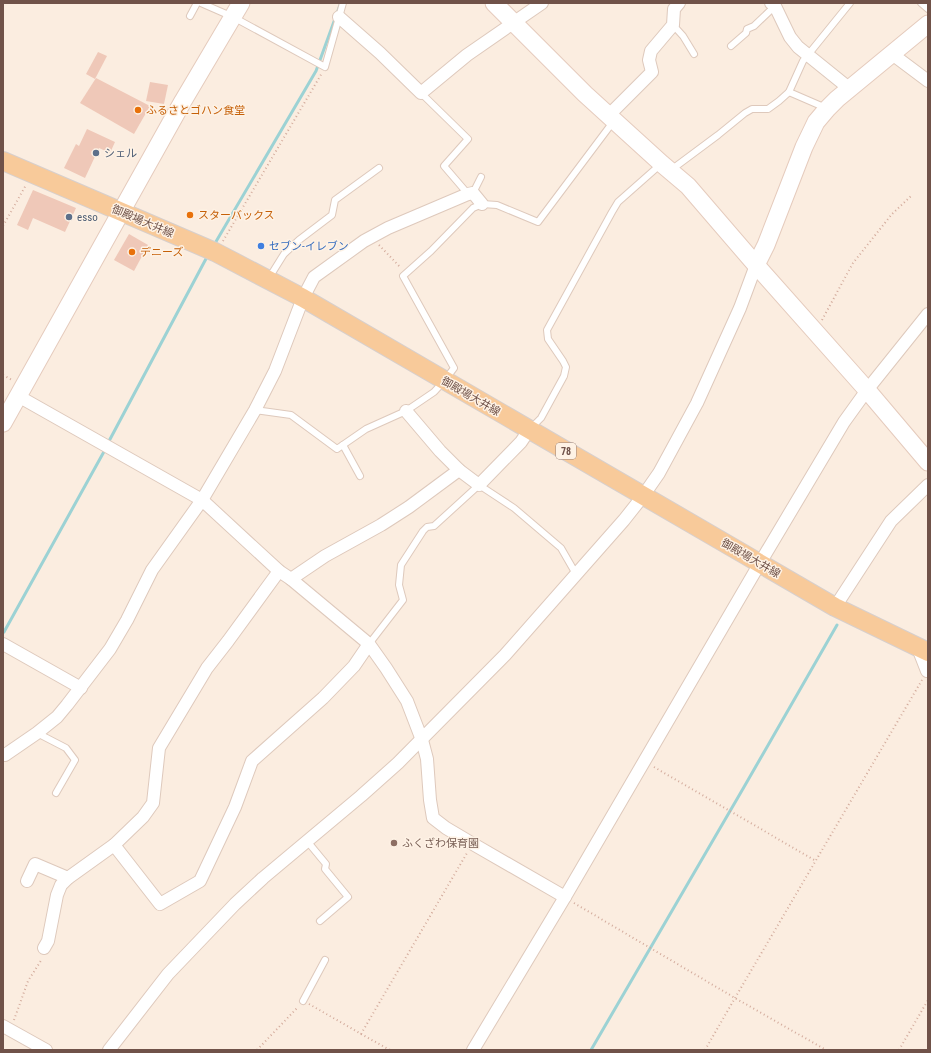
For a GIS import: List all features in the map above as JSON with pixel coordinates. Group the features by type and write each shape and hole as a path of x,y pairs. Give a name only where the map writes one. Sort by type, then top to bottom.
{"main road":[{"name":"御殿場大井線","path":"3,161 212,251 303,298 835,607 923,650"}],"street":[{"path":"494,3 551,62 611,118 688,186 867,390 928,462"},
{"path":"339,17 421,93 467,54 542,3"},
{"path":"611,118 652,72 649,60 651,51 674,25 674,9 679,3"},
{"path":"774,4 790,37 798,47 850,89"},
{"path":"3,423 183,101 237,10"},
{"path":"110,1050 168,974 207,932 235,904 361,796 422,740 505,655 624,520 660,473 696,403 737,314 756,265 766,245 804,147 816,122 837,99 928,24"},
{"path":"892,54 928,81"},
{"path":"3,755 57,717 110,649 127,620 152,570 202,500 255,410 275,371 303,298 314,277 364,241 388,228 470,194 482,204"},
{"path":"473,1050 565,897 844,422 867,390 928,314"},
{"path":"18,396 202,500 279,571 291,579 369,644 407,701 422,740 427,759 433,818 446,828 565,897"},
{"path":"406,411 440,451 459,470 479,484 521,442 529,430"},
{"path":"291,579 325,556 381,525 409,507 459,470"},
{"path":"835,607 891,521 928,485"},
{"path":"44,948 48,941 57,894 61,885 68,878 114,845 143,817 153,803 159,748 206,668 228,641 279,571"},
{"path":"3,644 80,688"},
{"path":"114,845 160,904 200,881 235,807 252,761 323,698 354,666 369,644"},
{"path":"923,650 927,671"},
{"path":"27,881 35,864 68,878"},
{"path":"7,1028 44,1050"}],"lane":[{"path":"190,16 197,3"},
{"path":"201,3 237,10 325,67 343,3"},
{"path":"529,430 541,418 564,376 566,367 564,360 548,339 547,330 618,202 666,167 718,135 746,112 752,109 768,109 779,101 789,92 807,55 850,3"},
{"path":"920,3 928,8"},
{"path":"731,46 746,33 747,28 754,26 774,4"},
{"path":"674,25 694,54"},
{"path":"789,92 828,109"},
{"path":"421,93 468,139 444,166 470,194 481,177"},
{"path":"255,410 291,414 337,449 366,429 406,411 434,392 454,368 403,276 431,251 473,208 482,204 497,205 538,222 611,118"},
{"path":"268,280 284,254 299,240 332,215 335,200 379,168"},
{"path":"343,445 360,476"},
{"path":"369,644 403,600 399,585 401,565 422,531 427,527 434,526 479,484 514,508 562,548 576,574"},
{"path":"36,733 66,748 74,760 56,793"},
{"path":"307,841 326,864 325,869 348,897 320,921"},
{"path":"303,1001 325,960"}],"path":[{"path":"212,251 325,67"},
{"path":"3,226 32,174"},
{"path":"816,332 853,263 892,214 911,196"},
{"path":"372,237 406,274"},
{"path":"705,1050 927,671"},
{"path":"644,761 816,861"},
{"path":"361,1034 473,844"},
{"path":"565,897 826,1050"},
{"path":"7,1028 28,981 42,958 44,948"},
{"path":"899,1050 928,1000"},
{"path":"257,1050 303,1001 390,1050"}],"building":[{"path":"98,52 107,56 95,79 86,74"},
{"path":"96,78 150,106 134,134 80,103"},
{"path":"150,82 168,85 164,104 146,101"},
{"path":"87,129 115,142 110,153 99,148 85,178 64,168 76,144 79,146"},
{"path":"33,190 76,208 65,232 33,218 28,230 17,225"},
{"path":"129,234 148,245 134,271 114,260"}],"waterway":[{"path":"214,245 316,71 340,5"},
{"path":"108,443 208,255"},
{"path":"4,632 106,448"},
{"path":"591,1050 837,625"}],"place":[{"name":"ふるさとゴハン食堂","path":"138,110"},
{"name":"シェル","path":"96,153"},
{"name":"スターバックス","path":"190,215"},
{"name":"esso","path":"69,217"},
{"name":"セブン-イレブン","path":"261,246"},
{"name":"デニーズ","path":"132,252"},
{"name":"ふくざわ保育園","path":"394,843"}]}
